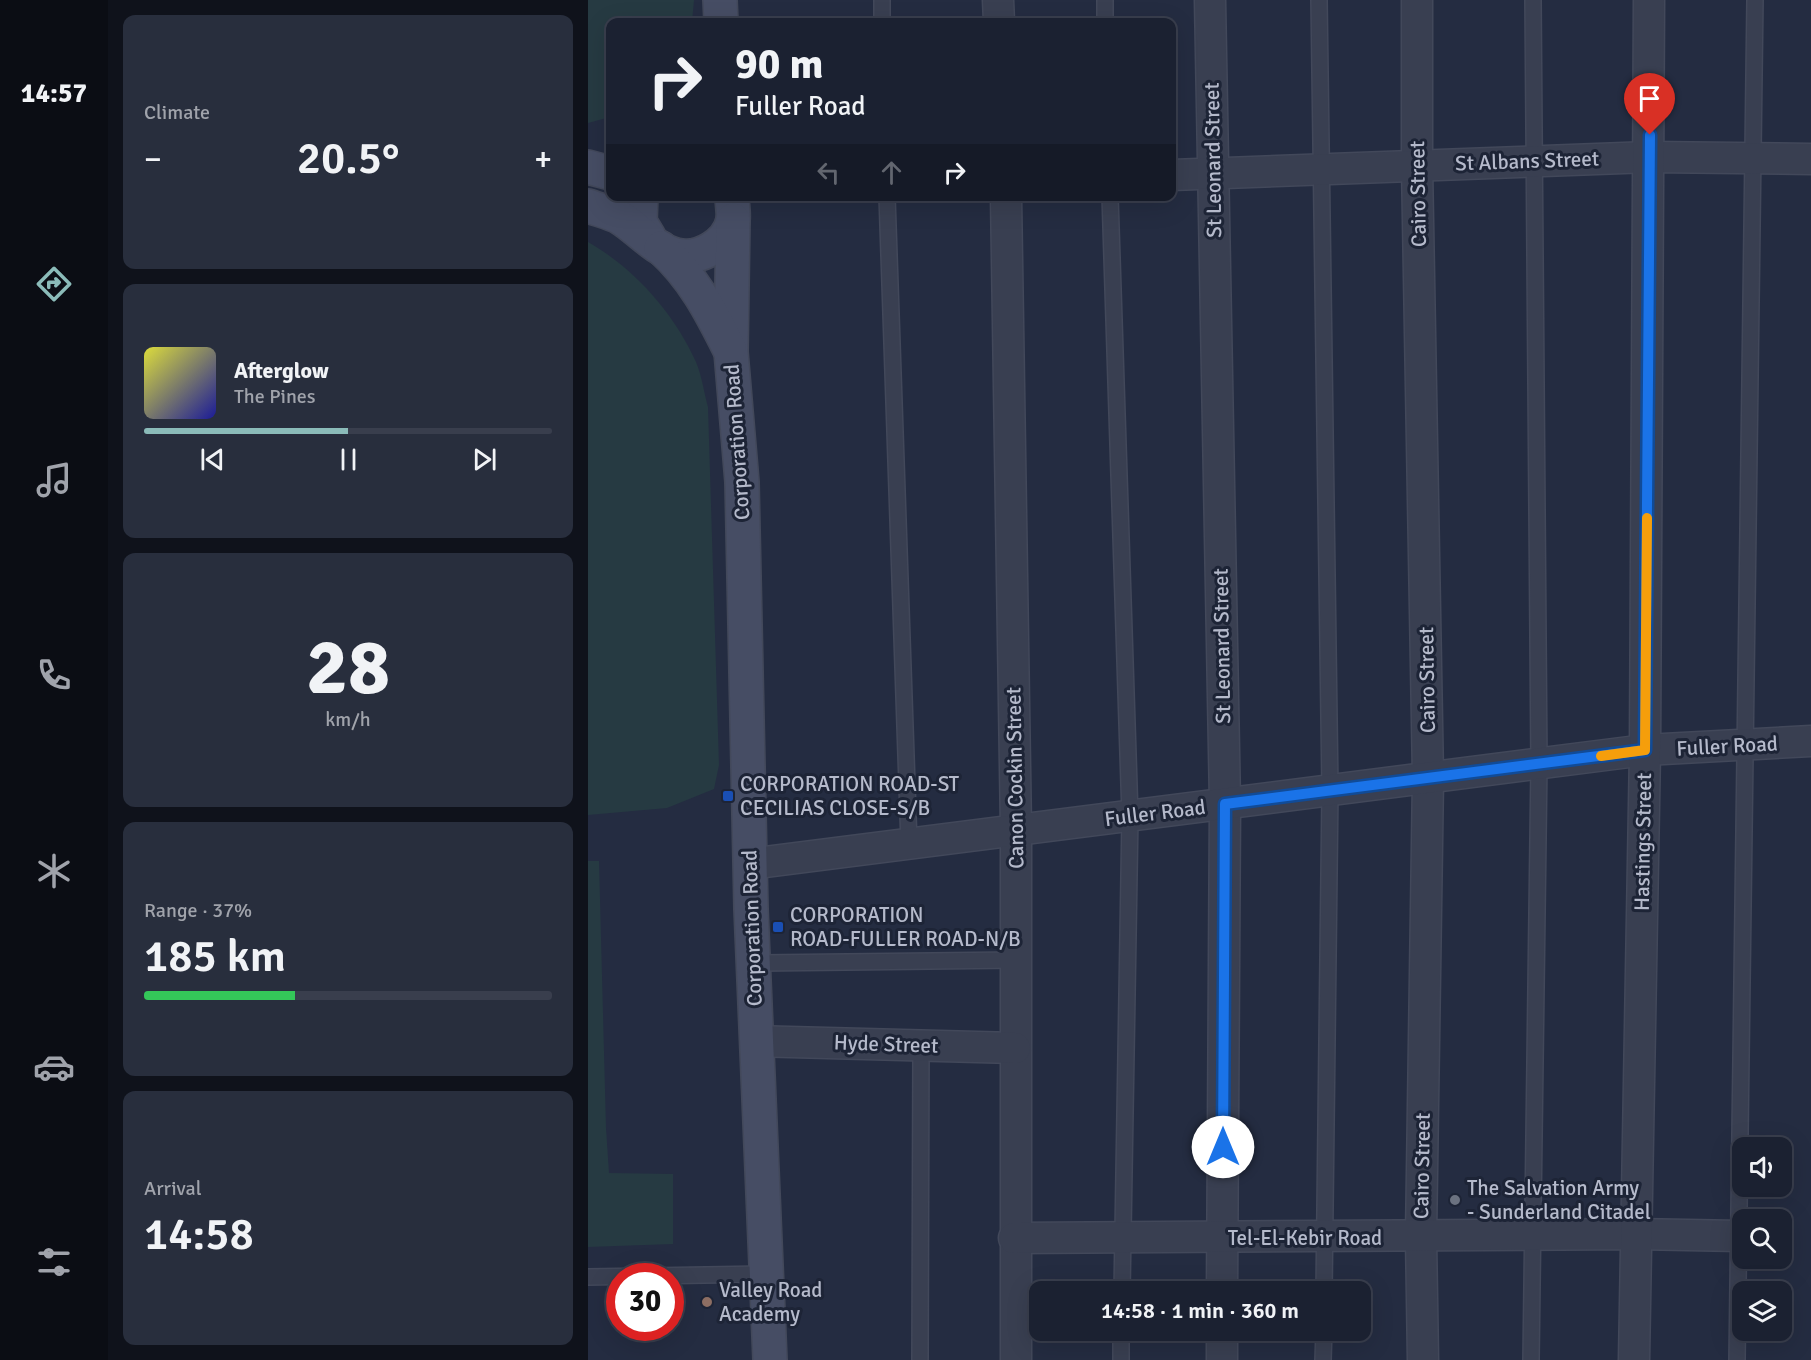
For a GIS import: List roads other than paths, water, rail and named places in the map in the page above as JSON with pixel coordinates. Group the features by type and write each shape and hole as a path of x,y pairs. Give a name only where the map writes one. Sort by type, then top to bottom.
{"street":[{"path":"720,0 721,18"},
{"path":"998,0 999,18"},
{"name":"St Leonard Street","path":"1210,0 1225,804 1222,1281"},
{"name":"Cairo Street","path":"1417,0 1417,165 1428,778 1421,1237 1423,1360"},
{"name":"Hastings Street","path":"1634,1360 1645,750 1650,157 1649,0"},
{"name":"St Albans Street","path":"1176,175 1650,157 1811,159"},
{"path":"588,166 606,172"},
{"name":"Corporation Road","path":"641,201 640,222 655,243 676,255 692,256 712,249 724,237 732,208"},
{"name":"Canon Cockin Street","path":"1006,201 1016,830 1014,1238 1016,1360"},
{"name":"Corporation Road","path":"588,206 619,217 655,243 682,267 702,295 731,352"},
{"name":"Corporation Road","path":"732,208 731,352 742,482 753,963 770,1360"},
{"name":"Fuller Road","path":"750,864 1645,750 1811,741"},
{"name":"Hyde Street","path":"756,1041 1015,1048"},
{"name":"Tel-El-Kebir Road","path":"1014,1238 1325,1238 1635,1234 1732,1236"},
{"path":"1222,1341 1222,1360"}],"lane":[{"path":"882,0 882,18"},
{"path":"1105,0 1105,18"},
{"path":"1319,0 1330,790 1324,1281"},
{"path":"1532,1360 1539,764 1533,0"},
{"path":"1740,1209 1755,158 1755,0"},
{"path":"887,201 909,844"},
{"path":"1110,201 1130,816 1122,1281"},
{"path":"753,963 1016,960"},
{"path":"920,1360 921,1045"},
{"path":"1737,1360 1739,1269"},
{"path":"588,1277 767,1274"},
{"path":"1121,1341 1121,1360"},
{"path":"1323,1360 1324,1341"}],"place":[{"name":"CORPORATION ROAD-ST CECILIAS CLOSE-S/B","path":"728,796"},
{"name":"CORPORATION ROAD-FULLER ROAD-N/B","path":"778,927"},
{"name":"The Salvation Army - Sunderland Citadel","path":"1455,1200"},
{"name":"Valley Road Academy","path":"707,1302"}]}
